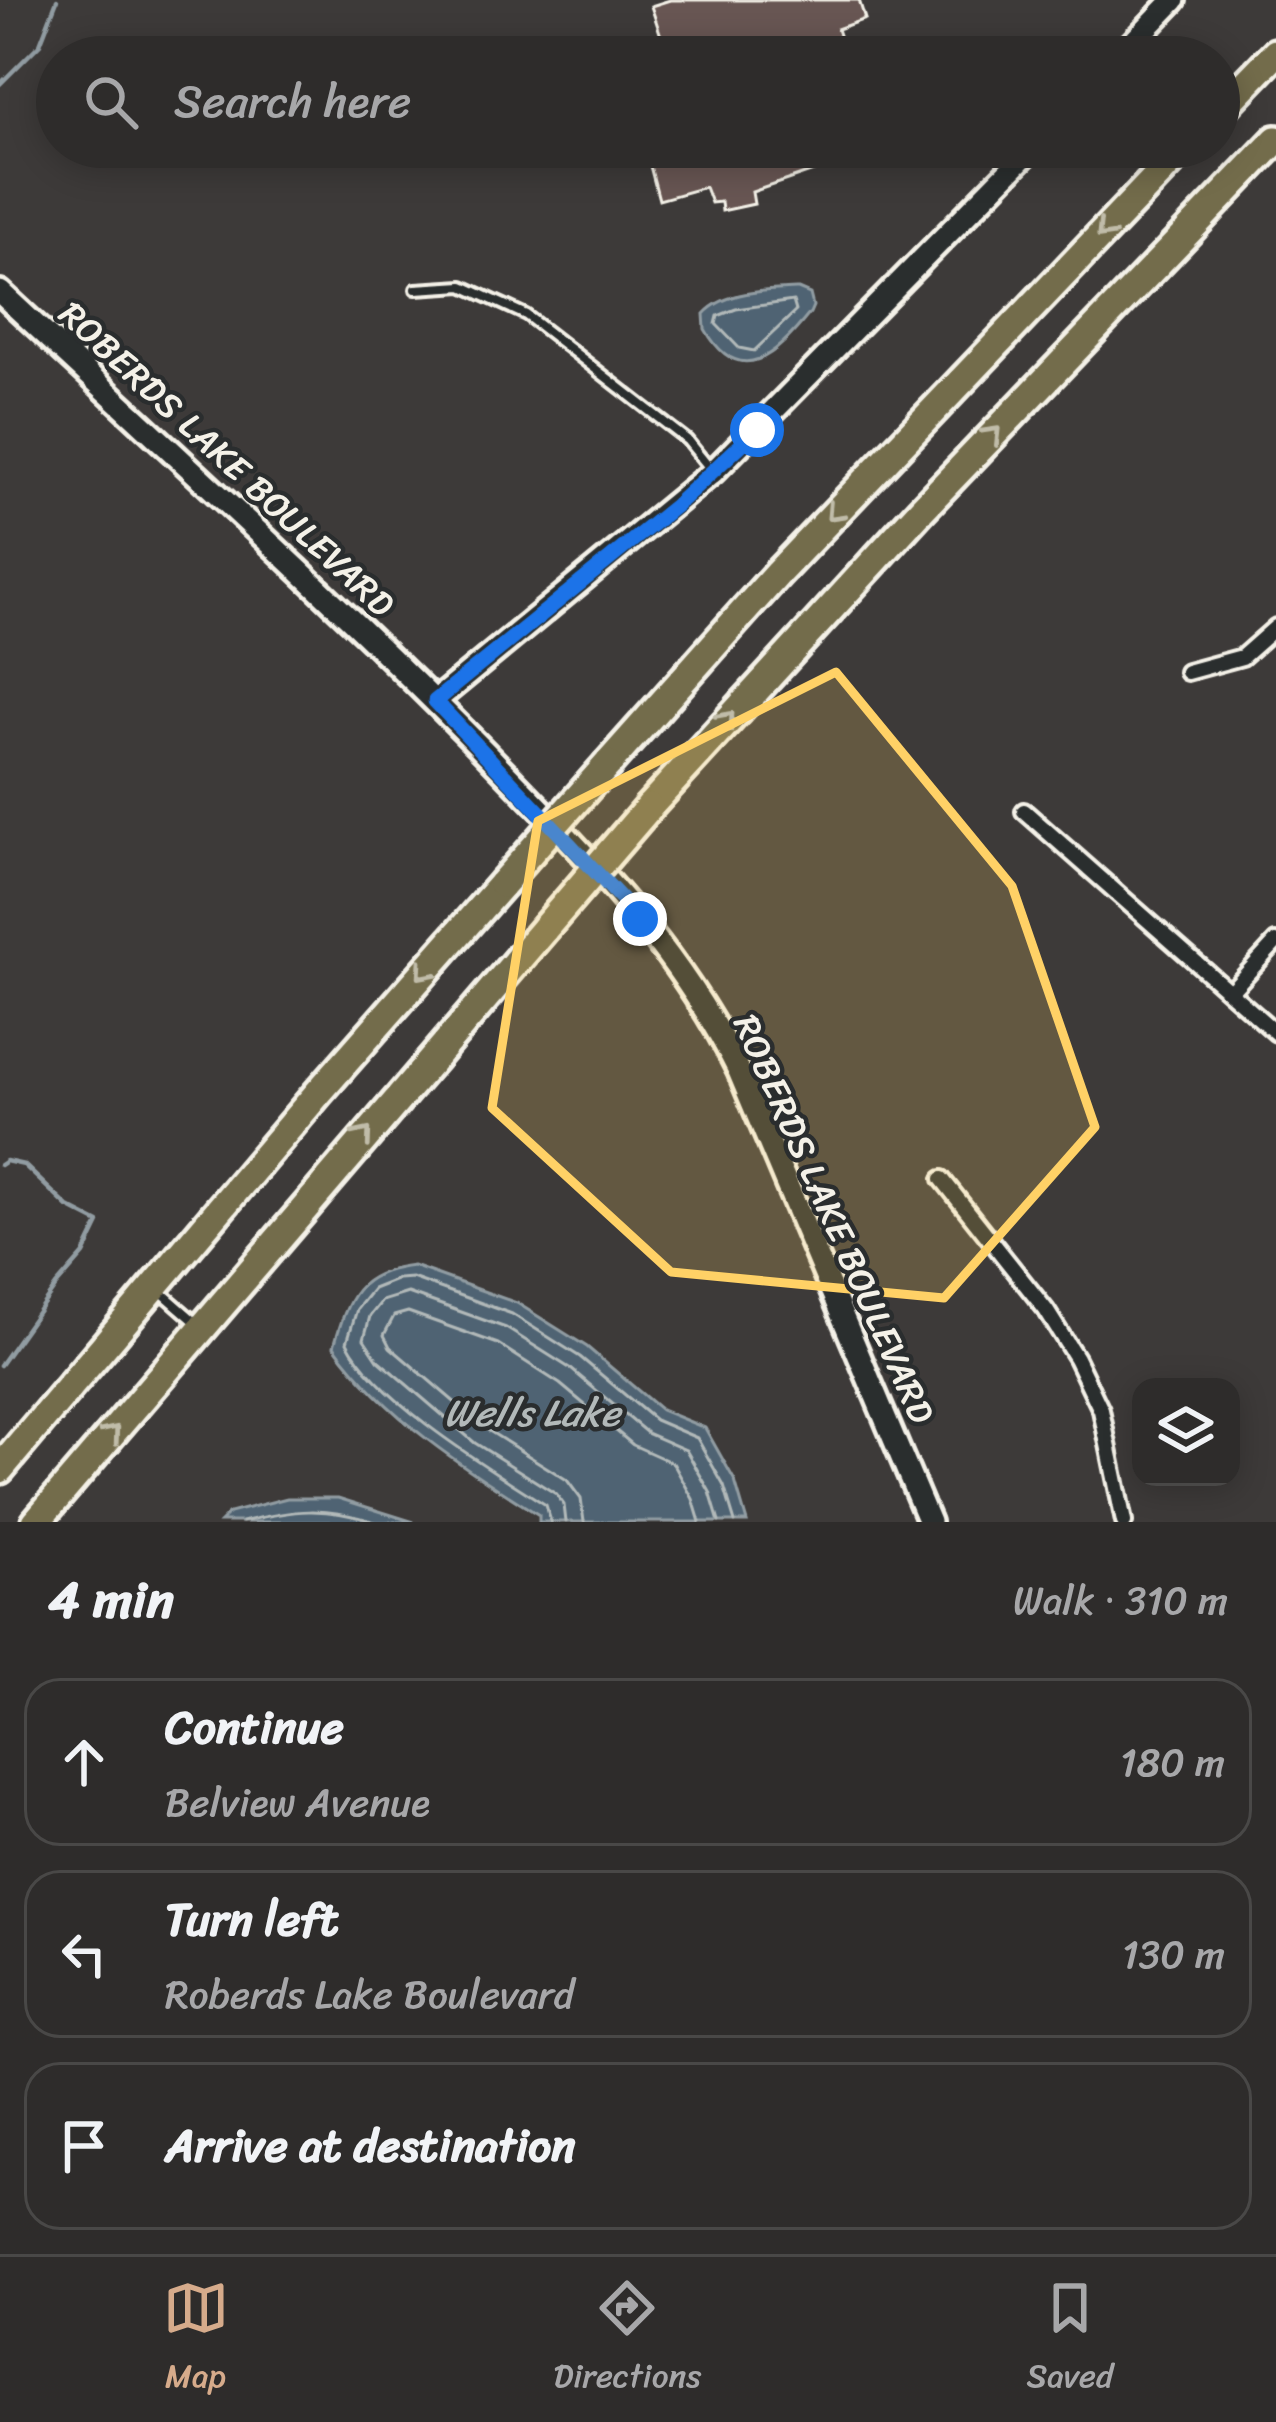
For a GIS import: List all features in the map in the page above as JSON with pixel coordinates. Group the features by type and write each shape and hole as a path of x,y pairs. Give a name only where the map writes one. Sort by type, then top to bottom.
{"highway":[{"path":"1240,90 1276,53"},
{"path":"36,1522 649,807 921,510 1276,140"},
{"path":"0,1469 608,764 836,511 1165,168"}],"street":[{"path":"1139,36 1174,0"},
{"path":"435,701 712,472 1012,168"},
{"name":"ROBERDS LAKE BOULEVARD","path":"0,292 435,701 622,897 707,1009 760,1119 929,1522"},
{"path":"1187,672 1242,657 1276,627"},
{"path":"1024,811 1276,1033"},
{"path":"1230,992 1276,942"},
{"path":"942,1179 1046,1310 1076,1358 1101,1410 1124,1522"}],"lane":[{"path":"416,289 464,286 526,315 687,440 712,472"},
{"path":"154,1286 201,1327"}],"highlighted area":[{"path":"836,672 1012,886 1095,1127 944,1298 671,1272 492,1108 538,821"}],"water":[{"path":"798,289 810,294 810,313 785,341 759,359 732,358 705,329 704,314 723,301 748,293"},
{"name":"Wells Lake","path":"413,1266 517,1303 587,1347 661,1410 705,1428 735,1481 747,1522 539,1522 539,1515 428,1440 377,1396 334,1346 358,1290 379,1274"},
{"name":"Wells Lake","path":"287,1498 338,1498 414,1522 220,1522 229,1513"}],"building":[{"path":"670,0 859,0 865,19 837,29 839,36 661,36 651,6"},
{"path":"651,168 822,168 752,192 754,204 722,211 721,202 711,203 705,187 659,200"}],"waterway":[{"path":"43,36 57,0"},
{"path":"0,84 36,48"},
{"path":"0,1165 6,1161 24,1165 68,1207 99,1223 84,1254 0,1365"}],"route":[{"path":"640,919 435,701 675,506 757,430"}]}
